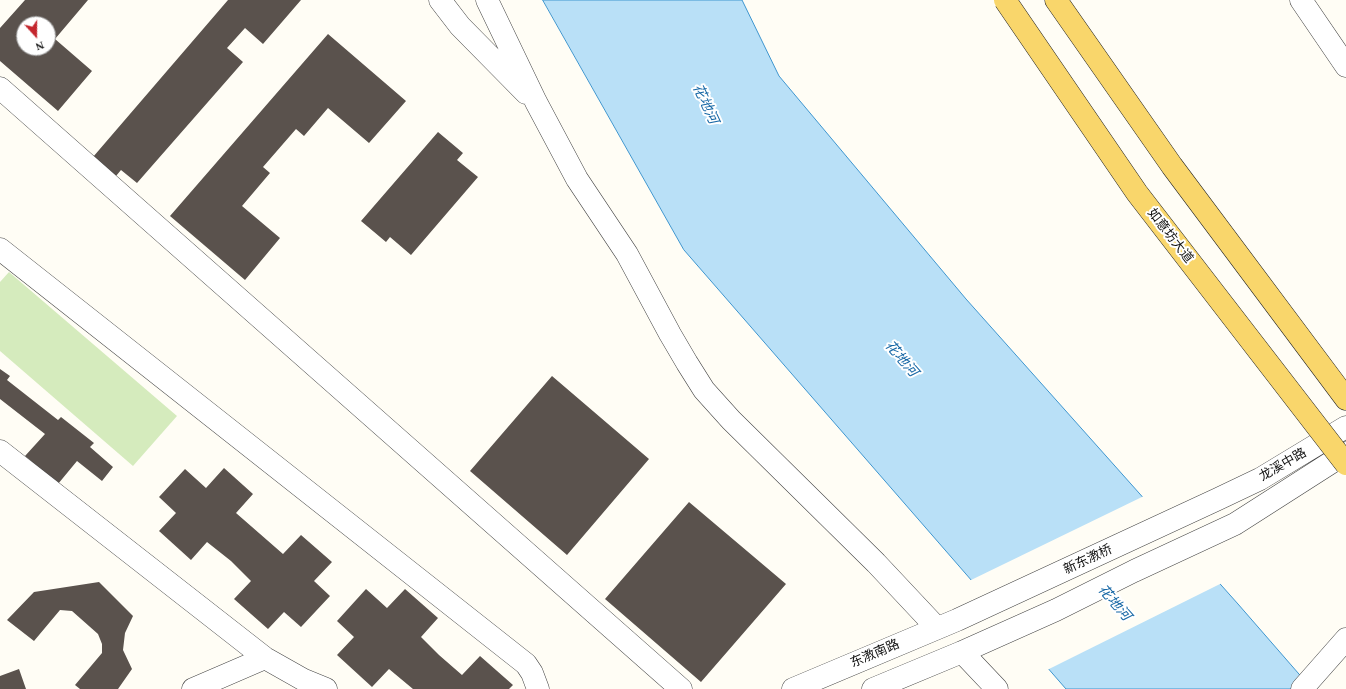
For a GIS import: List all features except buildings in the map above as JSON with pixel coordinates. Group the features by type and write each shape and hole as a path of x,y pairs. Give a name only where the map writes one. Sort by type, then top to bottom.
{"main road":[{"name":"如意坊大道","path":"1004,0 1137,193 1346,464"},
{"path":"1056,0 1172,166 1346,399"}],"street":[{"path":"440,0 460,26 536,102"},
{"path":"487,0 536,102 577,179 627,254 670,334 704,390 731,420 876,563 947,624"},
{"path":"1301,0 1346,66"},
{"path":"0,88 681,689"},
{"path":"1,250 526,664 532,673 538,689"},
{"name":"龙溪中路","path":"1218,499 1260,479 1346,427"},
{"path":"0,451 265,658 304,680 326,689"},
{"name":"龙溪中路","path":"971,647 1056,610 1134,571 1235,524 1346,453"},
{"name":"新东漖桥","path":"947,624 1218,499"},
{"name":"东漖南路","path":"792,689 947,624"},
{"path":"1302,689 1346,639"},
{"path":"873,689 971,647 997,689"},
{"path":"193,689 265,658"}],"green space":[{"path":"9,272 177,416 133,466 0,351 0,282"}],"water":[{"name":"花地河","path":"543,0 742,0 779,76 966,299 1312,689 1066,689 684,250"}],"pier":[{"path":"1144,496 1222,583 1047,670 969,581"}]}
